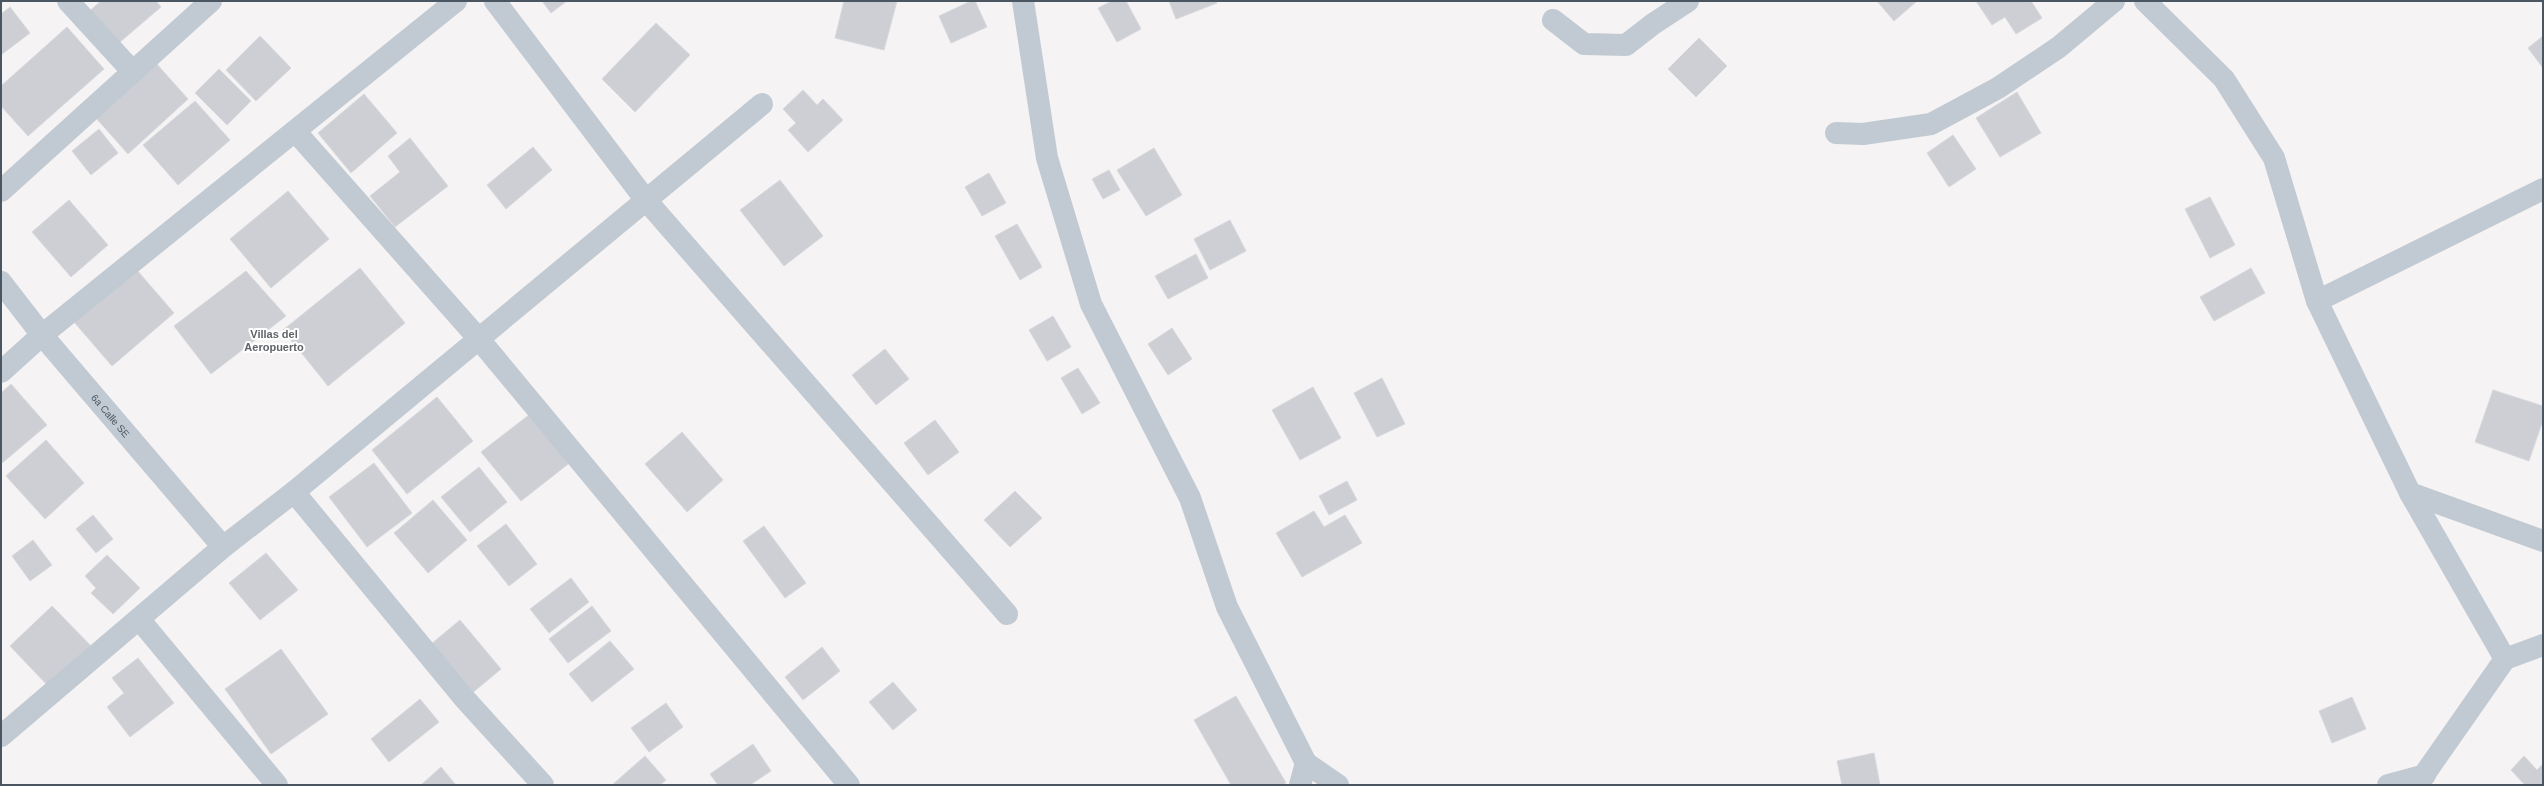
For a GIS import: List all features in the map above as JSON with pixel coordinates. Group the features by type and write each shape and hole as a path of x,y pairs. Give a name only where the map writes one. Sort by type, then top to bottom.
{"street":[{"path":"68,1 133,72"},
{"path":"1,191 211,1"},
{"path":"1,372 42,335 456,1"},
{"path":"495,1 645,199 1007,614"},
{"path":"1023,1 1047,158 1091,304 1190,498 1227,607 1306,763 1338,785"},
{"path":"1553,20 1584,44 1626,45 1653,24 1688,1"},
{"path":"1836,133 1863,134 1931,124 1998,88 2060,47 2114,1"},
{"path":"2145,1 2224,79 2274,158 2318,301 2410,493 2505,659"},
{"path":"1,736 223,547 294,492 645,199 762,104"},
{"path":"295,131 478,338 849,785"},
{"path":"2318,301 2543,189"},
{"name":"6a Calle SE","path":"1,282 42,335 223,547"},
{"path":"294,492 464,698 543,785"},
{"path":"2410,493 2543,541"},
{"path":"140,619 277,785"},
{"path":"2388,785 2421,780 2505,659 2543,645"},
{"path":"1300,785 1306,763"}],"building":[{"path":"101,1 156,1 161,7 113,48 85,15"},
{"path":"542,1 567,1 551,13"},
{"path":"844,1 897,1 884,50 835,38"},
{"path":"971,1 975,1 987,27 951,43 939,16"},
{"path":"1112,1 1126,1 1141,29 1117,42 1098,8"},
{"path":"1169,1 1216,1 1217,3 1176,19"},
{"path":"1877,1 1917,1 1894,21"},
{"path":"1976,1 2031,1 2042,18 2016,34 2005,17 1992,25"},
{"path":"10,7 30,33 1,55 1,14"},
{"path":"656,23 690,55 635,112 602,79"},
{"path":"67,27 104,69 28,136 1,106 1,86"},
{"path":"260,36 291,68 256,101 226,70"},
{"path":"2543,36 2543,68 2528,48"},
{"path":"1699,38 1727,66 1696,97 1668,69"},
{"path":"155,62 188,99 128,154 95,117"},
{"path":"219,69 251,101 227,125 195,93"},
{"path":"803,90 817,105 823,99 843,120 808,152 788,130 796,123 783,109"},
{"path":"2017,92 2041,133 2000,157 1976,118"},
{"path":"364,94 397,133 351,173 318,133"},
{"path":"195,101 230,140 178,185 143,145"},
{"path":"99,129 118,153 91,175 72,151"},
{"path":"1953,135 1976,169 1949,187 1927,153"},
{"path":"410,138 448,186 395,227 370,196 400,172 388,156"},
{"path":"533,147 552,170 506,209 487,185"},
{"path":"1154,148 1182,195 1146,216 1117,170"},
{"path":"1109,170 1120,190 1103,199 1092,179"},
{"path":"989,173 1006,203 982,216 965,187"},
{"path":"780,180 823,236 784,266 740,210"},
{"path":"288,191 329,239 271,288 230,239"},
{"path":"2210,197 2235,245 2210,258 2185,209"},
{"path":"69,200 108,245 71,277 32,232"},
{"path":"1230,220 1246,251 1210,270 1194,239"},
{"path":"1017,224 1042,267 1020,280 995,236"},
{"path":"1196,254 1208,278 1168,299 1155,276"},
{"path":"360,268 405,323 328,386 283,330"},
{"path":"2251,268 2265,293 2214,321 2200,297"},
{"path":"136,269 174,313 112,366 74,322"},
{"path":"246,271 286,316 211,374 174,326"},
{"path":"1053,316 1071,347 1047,361 1029,330"},
{"path":"1172,328 1192,359 1168,375 1148,344"},
{"path":"885,349 909,379 876,405 852,375"},
{"path":"1078,368 1100,403 1082,414 1061,378"},
{"path":"1382,378 1405,424 1377,437 1354,393"},
{"path":"11,384 47,425 1,464 1,393"},
{"path":"1313,387 1341,438 1300,460 1272,410"},
{"path":"2493,390 2543,406 2543,420 2529,461 2475,442"},
{"path":"437,397 473,441 407,494 372,450"},
{"path":"534,411 572,461 521,501 481,452"},
{"path":"935,420 959,452 928,475 904,443"},
{"path":"682,432 723,480 687,512 645,464"},
{"path":"46,440 84,483 45,519 6,476"},
{"path":"374,463 412,513 367,547 329,497"},
{"path":"479,467 507,502 470,532 441,497"},
{"path":"1347,481 1357,500 1329,515 1319,496"},
{"path":"1015,491 1042,518 1010,547 984,520"},
{"path":"433,500 467,540 428,573 394,533"},
{"path":"1314,511 1324,527 1345,515 1362,543 1302,577 1276,533"},
{"path":"93,515 113,539 96,553 76,529"},
{"path":"506,524 537,564 509,586 477,546"},
{"path":"764,526 806,583 785,598 743,541"},
{"path":"33,540 52,565 30,581 12,556"},
{"path":"266,553 298,590 260,620 229,583"},
{"path":"107,555 140,588 113,614 91,593 96,588 85,576"},
{"path":"571,578 589,602 549,633 530,609"},
{"path":"52,606 94,649 51,689 10,646"},
{"path":"592,606 611,631 568,663 549,639"},
{"path":"460,620 501,669 471,694 430,645"},
{"path":"610,641 634,669 592,702 569,674"},
{"path":"822,647 840,671 803,700 785,677"},
{"path":"281,649 328,714 271,754 225,689"},
{"path":"138,658 174,703 130,737 107,707 124,693 112,678"},
{"path":"893,682 917,710 893,730 869,702"},
{"path":"1236,696 1286,783 1282,785 1231,785 1194,720"},
{"path":"2352,697 2366,729 2332,743 2319,711"},
{"path":"420,699 439,722 389,762 371,739"},
{"path":"666,703 683,727 649,752 631,728"},
{"path":"753,744 771,771 750,785 718,785 710,774"},
{"path":"1874,753 1880,785 1842,785 1837,761"},
{"path":"645,756 666,780 660,785 612,785"},
{"path":"2524,756 2537,770 2543,764 2543,785 2525,785 2511,770"},
{"path":"441,767 456,785 421,785"}],"district":[{"name":"Villas del Aeropuerto","path":"274,340"}]}
